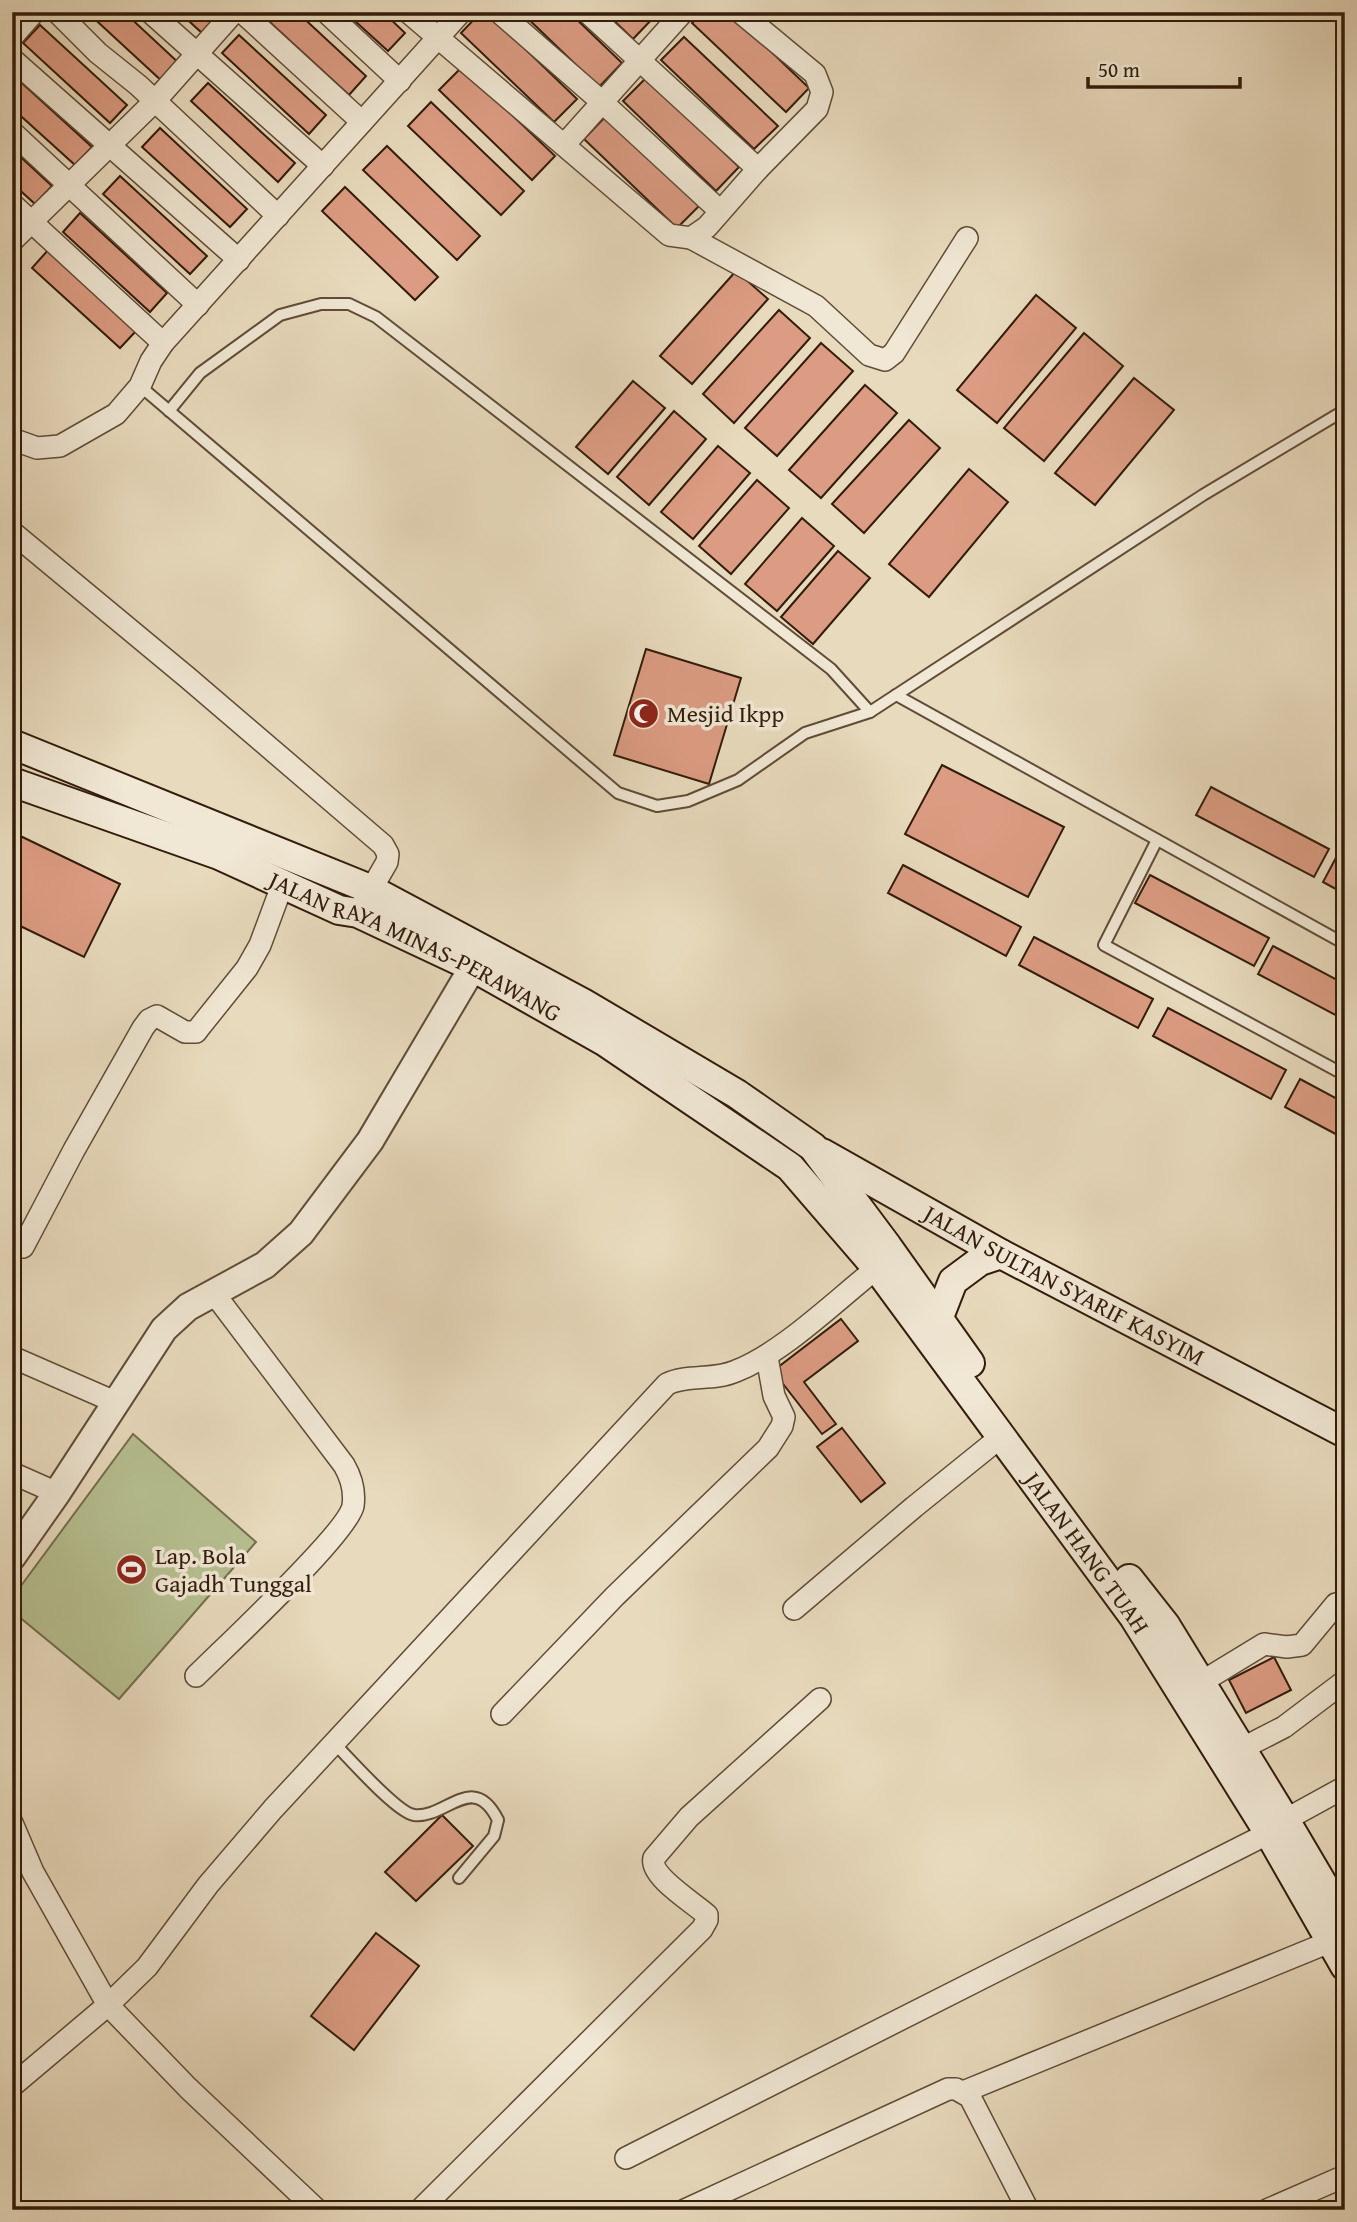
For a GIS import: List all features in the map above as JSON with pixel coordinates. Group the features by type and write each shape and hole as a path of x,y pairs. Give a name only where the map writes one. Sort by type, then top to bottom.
{"main road":[{"name":"JALAN RAYA MINAS-PERAWANG","path":"12,744 364,901 583,1003 737,1094 813,1147"},
{"name":"JALAN RAYA MINAS-PERAWANG","path":"12,782 195,846 339,910 364,901"},
{"name":"JALAN RAYA MINAS-PERAWANG","path":"364,901 604,1041 790,1167"},
{"path":"790,1167 813,1147"},
{"name":"JALAN HANG TUAH","path":"813,1147 939,1317 1025,1445 1166,1626 1241,1749 1277,1827"},
{"name":"JALAN SULTAN SYARIF KASYIM","path":"813,1147 1001,1254 1345,1433"},
{"name":"JALAN HANG TUAH","path":"790,1167 877,1268 1134,1617 1277,1827 1336,1921 1345,1966"},
{"path":"939,1317 953,1281 980,1261 1001,1254"}],"street":[{"path":"12,37 34,12"},
{"path":"57,12 98,53 155,101 278,216"},
{"path":"150,12 323,166"},
{"path":"12,240 155,101 234,12"},
{"path":"242,12 362,122"},
{"path":"326,12 400,81"},
{"path":"408,12 669,235 691,238 816,306 869,355 885,360 894,353 967,238"},
{"path":"12,439 37,448 60,446 116,414 140,386 163,344 461,12"},
{"path":"499,12 720,211"},
{"path":"587,12 758,169"},
{"path":"564,145 683,12"},
{"path":"691,238 707,227 758,169 817,109 822,92 815,74 740,12"},
{"path":"12,59 239,260"},
{"path":"12,132 198,305"},
{"path":"12,204 163,344"},
{"path":"12,532 383,845 388,855 387,862 364,901"},
{"path":"23,1247 143,1028 149,1020 157,1016 185,1032 196,1032 200,1028 247,968 260,945 283,883"},
{"path":"12,1558 164,1329 188,1307 265,1265 301,1233 370,1141 473,967"},
{"path":"12,2087 108,2005 147,1967 208,1885 334,1743 667,1384 678,1379 704,1378 734,1372 767,1357 877,1268"},
{"path":"196,1676 330,1541 353,1505 352,1481 344,1465 213,1292"},
{"path":"12,1357 115,1402"},
{"path":"502,1714 615,1596 768,1448 782,1426 784,1417 774,1396 767,1357"},
{"path":"794,1609 1002,1436"},
{"path":"12,1473 57,1493"},
{"path":"1200,1683 1264,1644 1287,1647 1302,1645 1336,1604"},
{"path":"1241,1749 1284,1727 1345,1681"},
{"path":"420,2210 702,1929 707,1915 660,1877 654,1868 654,1858 689,1817 820,1699"},
{"path":"626,2158 1277,1827 1345,1787"},
{"path":"12,1823 33,1872 108,2005 188,2088 317,2210"},
{"path":"963,2092 1336,1921"},
{"path":"685,2210 948,2090 963,2092 970,2097 1028,2210"},
{"path":"1267,2210 1345,2176"}],"lane":[{"path":"169,411 201,373 280,315 321,304 349,304 376,317 831,669 870,712"},
{"path":"140,386 618,793 657,806 688,802 738,780 805,733 870,712 1203,495 1345,410"},
{"path":"896,695 1345,944"},
{"path":"1157,840 1104,945 1345,1075"},
{"path":"334,1743 392,1801 409,1814 421,1816 463,1798 472,1797 480,1799 494,1811 498,1820 494,1836 459,1878"}],"green space":[{"name":"Lap. Bola Gajadh Tunggal","path":"133,1434 256,1542 119,1699 12,1611 12,1598"}],"building":[{"path":"87,12 124,12 181,65 164,83"},
{"path":"179,12 217,12 219,14 202,33"},
{"path":"264,12 297,12 366,76 349,95 262,15"},
{"path":"345,12 383,12 405,33 388,51"},
{"path":"481,12 487,12 577,99 554,122 461,33"},
{"path":"521,12 569,12 622,63 599,87"},
{"path":"605,12 653,12 656,15 633,39"},
{"path":"703,12 730,12 809,88 786,112 692,23"},
{"path":"40,25 127,105 110,123 23,43"},
{"path":"239,35 326,115 309,134 222,53"},
{"path":"684,37 778,126 754,149 661,60"},
{"path":"462,67 555,156 532,180 439,90"},
{"path":"12,74 92,147 75,165 12,108"},
{"path":"646,78 739,167 716,191 623,101"},
{"path":"208,83 295,163 278,182 191,101"},
{"path":"431,102 524,191 501,215 408,126"},
{"path":"607,115 700,205 677,228 584,139"},
{"path":"160,128 247,209 230,227 142,147"},
{"path":"387,146 480,236 457,260 363,170"},
{"path":"12,149 52,186 35,204 12,183"},
{"path":"120,176 207,256 190,274 103,194"},
{"path":"345,187 438,277 415,300 322,211"},
{"path":"80,213 167,293 150,312 63,232"},
{"path":"49,249 137,330 120,348 32,268"},
{"path":"736,271 768,299 692,384 660,356"},
{"path":"1036,295 1076,328 997,423 957,390"},
{"path":"779,310 810,338 734,423 703,394"},
{"path":"1084,333 1123,366 1044,461 1004,428"},
{"path":"821,343 853,371 777,456 745,428"},
{"path":"1134,378 1174,410 1095,505 1055,473"},
{"path":"633,381 665,408 608,474 576,447"},
{"path":"865,385 897,413 821,498 789,470"},
{"path":"674,411 706,439 649,505 617,477"},
{"path":"909,420 940,448 864,533 832,504"},
{"path":"718,446 750,473 693,539 661,512"},
{"path":"969,469 1008,502 929,597 889,564"},
{"path":"757,480 789,508 731,574 699,546"},
{"path":"802,518 834,546 777,611 745,584"},
{"path":"838,551 870,578 813,644 781,617"},
{"path":"646,649 741,678 709,784 614,755"},
{"path":"942,765 1064,827 1028,897 905,834"},
{"path":"1211,787 1329,849 1314,877 1196,815"},
{"path":"12,832 120,884 84,957 12,922"},
{"path":"1338,854 1345,858 1345,894 1323,882"},
{"path":"903,865 1021,927 1006,956 888,893"},
{"path":"1150,875 1269,938 1254,966 1135,903"},
{"path":"1034,937 1153,999 1138,1028 1019,965"},
{"path":"1273,946 1345,984 1345,1020 1258,974"},
{"path":"1168,1008 1286,1070 1271,1099 1153,1036"},
{"path":"1300,1079 1345,1103 1345,1139 1285,1107"},
{"path":"841,1319 858,1341 804,1382 836,1424 822,1434 773,1371"},
{"path":"842,1428 885,1483 861,1502 817,1447"},
{"path":"1274,1657 1291,1690 1246,1713 1229,1680"},
{"path":"442,1815 473,1846 416,1901 385,1872"},
{"path":"376,1933 419,1966 354,2050 311,2016"}],"place":[{"name":"Mesjid Ikpp","path":"644,714"},
{"name":"Lap. Bola Gajadh Tunggal","path":"132,1570"}]}
